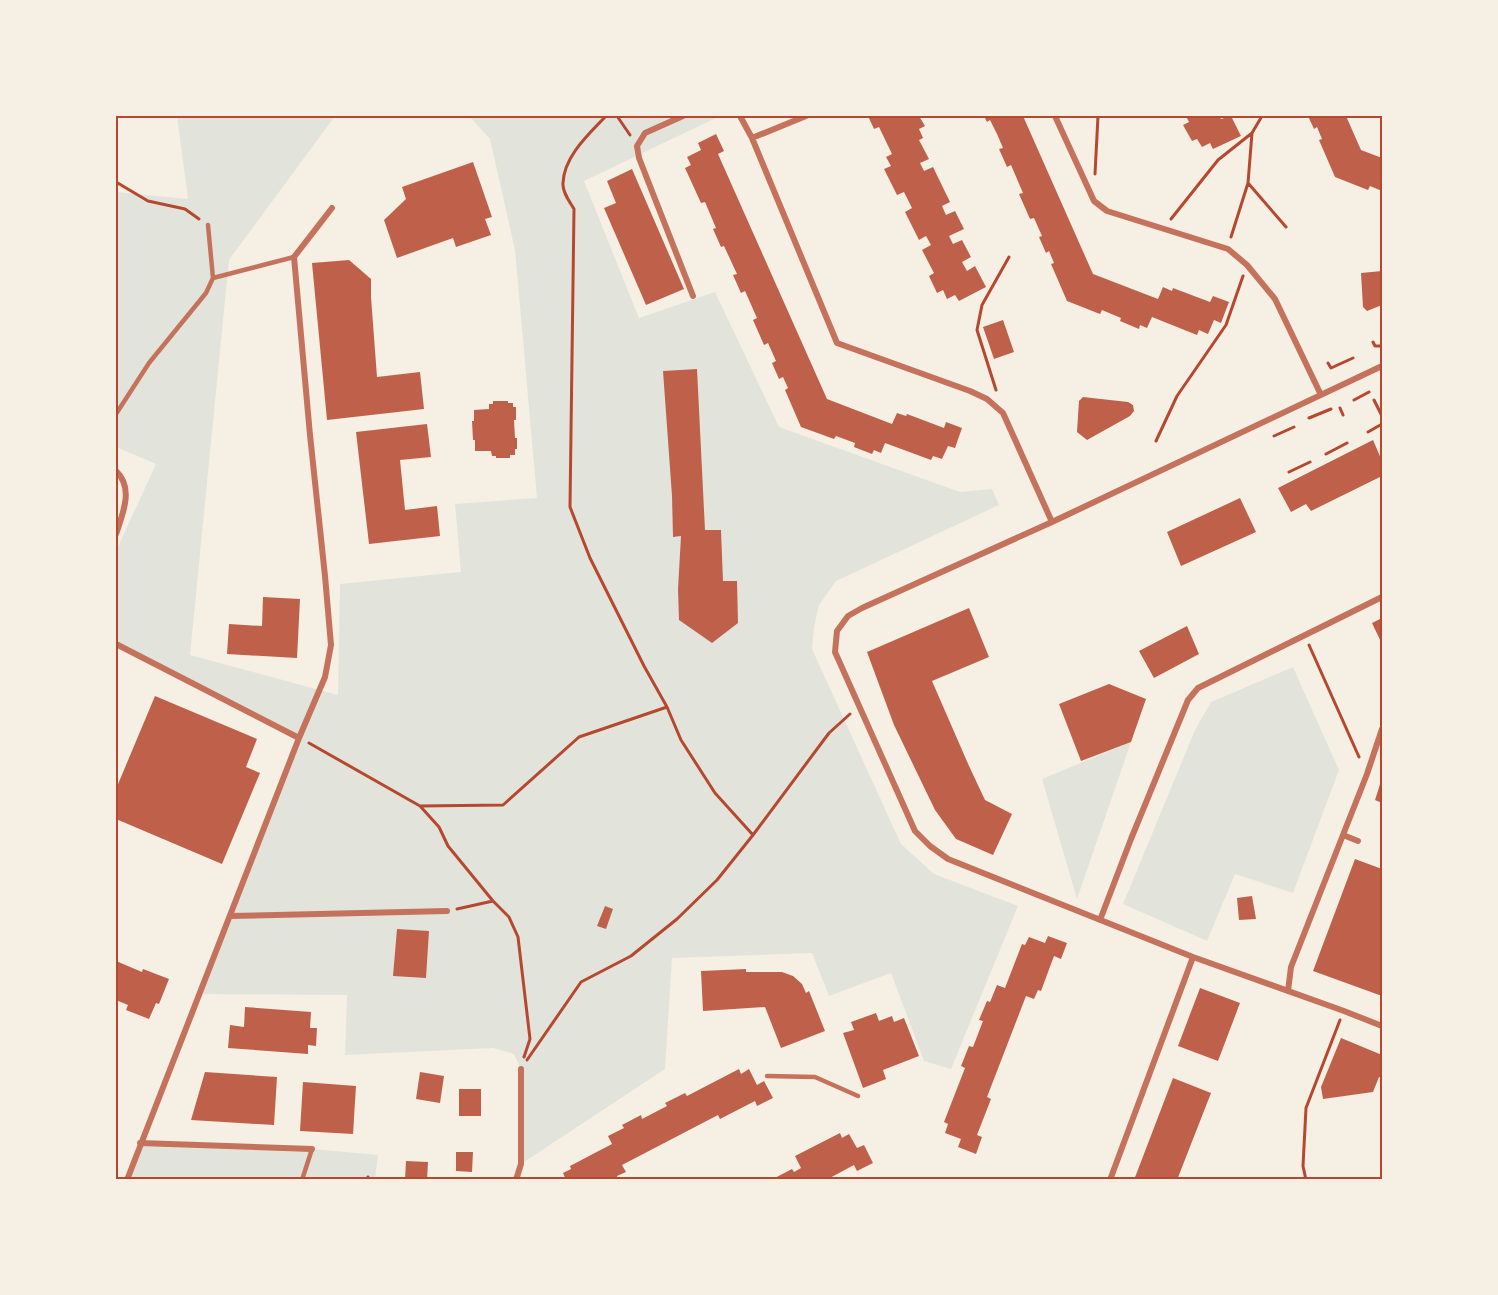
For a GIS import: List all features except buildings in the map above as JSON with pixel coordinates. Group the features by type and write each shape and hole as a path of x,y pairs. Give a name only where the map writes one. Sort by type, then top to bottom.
{"street":[{"path":"683,116 645,133 637,146 639,158 693,296"},
{"path":"740,116 752,138 837,343 987,399 1003,413 1052,522"},
{"path":"752,138 806,116"},
{"path":"1055,116 1094,201 1107,211 1227,249 1247,264 1275,299 1321,395"},
{"path":"126,1179 325,677 331,645 294,257 332,208"},
{"path":"1383,366 1052,522 862,608 848,616 837,631 835,652 915,831 948,859 1193,957 1383,1026"},
{"path":"116,471 122,477 125,485 124,512 116,534"},
{"path":"1100,920 1188,700 1198,688 1383,597"},
{"path":"116,644 299,738"},
{"path":"1288,990 1290,967 1382,733"},
{"path":"1343,835 1358,841"},
{"path":"230,916 447,911"},
{"path":"1110,1179 1193,957"},
{"path":"516,1179 521,1164 521,1069"},
{"path":"140,1143 312,1149"}],"lane":[{"path":"116,414 149,363 206,293 213,278 208,225"},
{"path":"213,278 294,257"},
{"path":"767,1076 815,1077 858,1096"},
{"path":"302,1179 312,1149"}],"path":[{"path":"606,116 568,161 562,185 574,209 570,507 590,558 667,707 681,740 715,793 753,835"},
{"path":"617,116 637,146"},
{"path":"1094,201 1098,116"},
{"path":"1163,229 1218,160 1252,133 1262,116"},
{"path":"1227,249 1248,183 1252,133"},
{"path":"116,183 148,201 185,209 208,225"},
{"path":"1248,183 1286,227"},
{"path":"1003,413 977,330 982,305 1009,257"},
{"path":"1156,441 1177,396 1226,324 1247,264"},
{"path":"1373,342 1375,346 1380,346"},
{"path":"1328,363 1331,368 1353,358"},
{"path":"1354,400 1369,392"},
{"path":"1374,400 1383,416"},
{"path":"1340,408 1343,415"},
{"path":"1309,418 1331,409"},
{"path":"1368,432 1383,424"},
{"path":"1274,436 1294,427"},
{"path":"1326,454 1347,443"},
{"path":"1289,472 1310,462"},
{"path":"1305,635 1367,774"},
{"path":"521,1069 581,982 631,956 678,919 717,879 753,835 830,733 859,706"},
{"path":"420,806 503,805 579,736 667,707"},
{"path":"299,738 420,806 439,827 448,846 492,901 509,917 518,937 530,1039 521,1069"},
{"path":"447,911 492,901"},
{"path":"1306,1179 1303,1166 1306,1108 1344,1011"}],"shaded area":[{"path":"177,116 335,116 229,260 190,655 338,695 340,584 461,572 455,504 537,498 515,250 490,139 469,116 720,116 584,181 639,318 715,292 779,427 960,492 992,489 999,505 836,581 819,605 812,649 901,844 934,874 1018,906 951,1069 924,1061 891,973 829,996 812,953 672,958 665,1069 521,1164 521,1069 514,1054 493,1048 345,1055 347,995 199,994 299,738 116,644 116,551 156,464 116,447 116,192 188,199"},
{"path":"1293,667 1339,770 1293,893 1235,874 1207,941 1123,904 1195,730 1211,702"},
{"path":"1131,742 1077,899 1042,779"},
{"path":"140,1143 312,1149 378,1155 375,1179 128,1180"}]}
